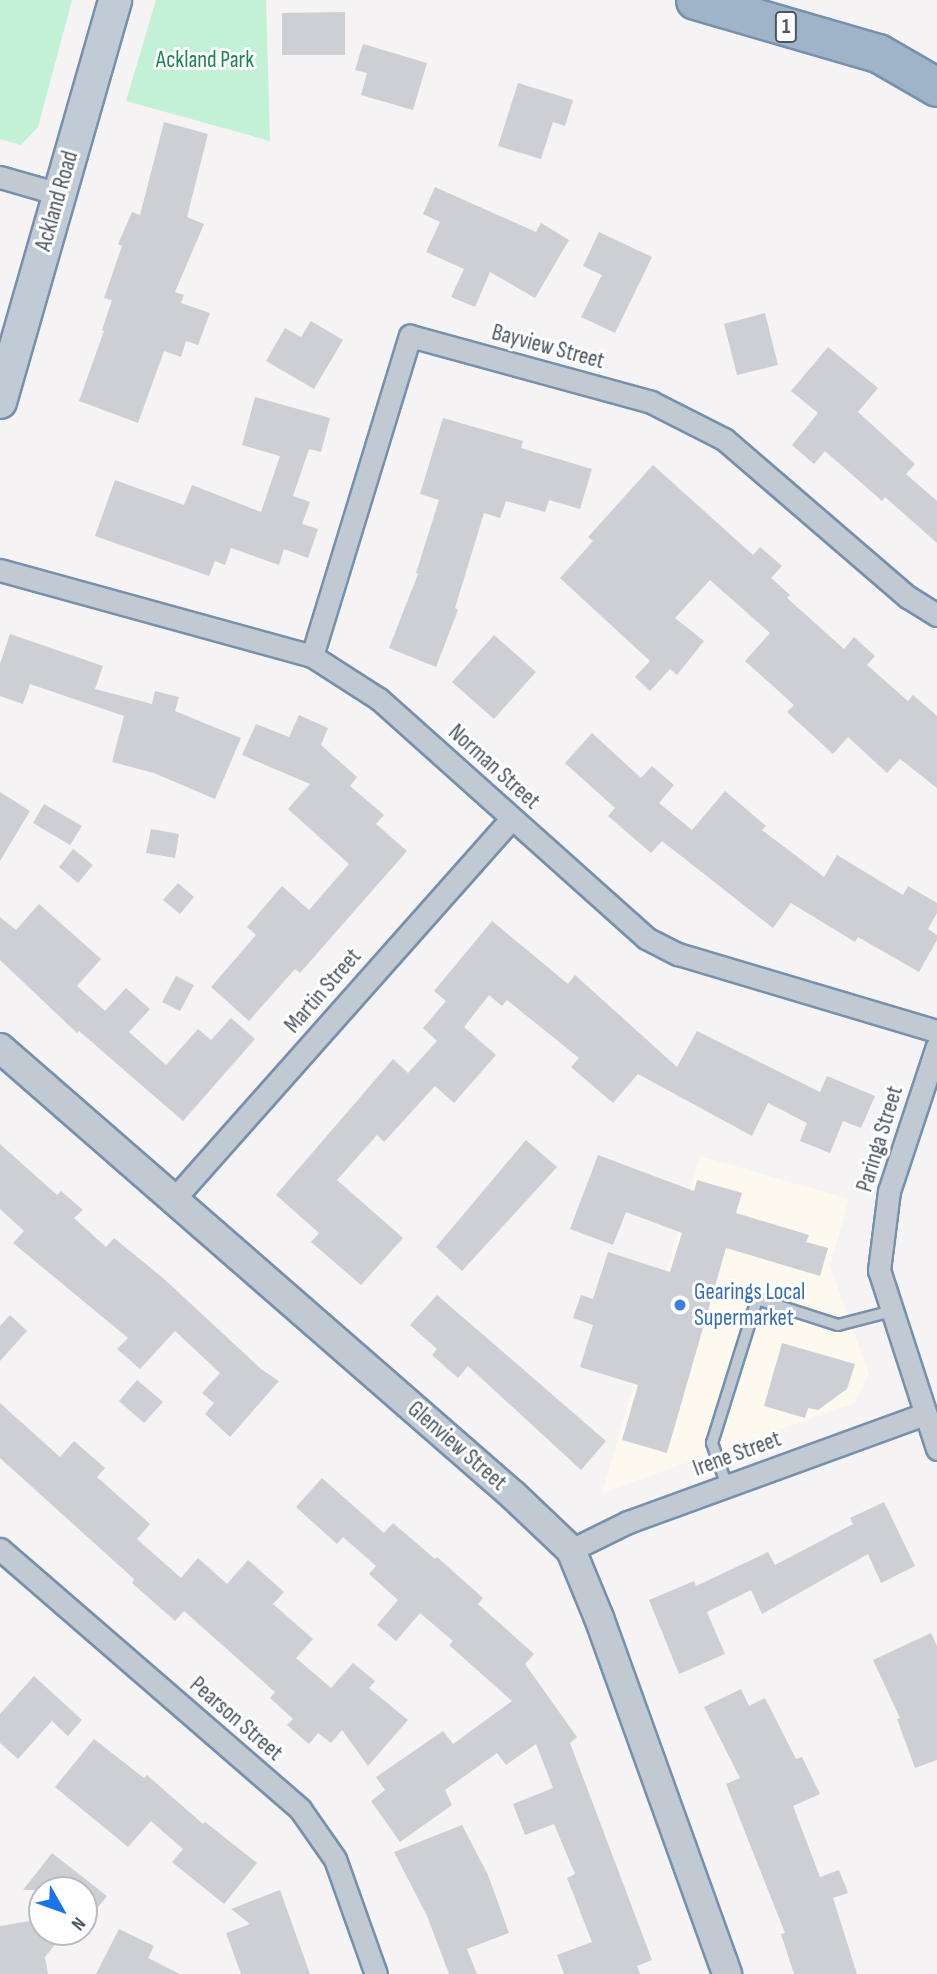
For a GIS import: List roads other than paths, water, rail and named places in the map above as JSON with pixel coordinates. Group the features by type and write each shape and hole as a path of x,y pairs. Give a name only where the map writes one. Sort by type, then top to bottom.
{"highway":[{"name":"1","path":"695,0 878,53 937,87"},
{"name":"1","path":"878,53 937,54"}],"main road":[{"name":"Ackland Road","path":"0,402 115,0"}],"street":[{"path":"0,177 59,194"},
{"name":"Bayview Street","path":"312,656 410,336 651,402 724,439 908,597 937,615"},
{"name":"Norman Street","path":"0,570 312,656 379,699 646,938 678,954 937,1031"},
{"name":"Martin Street","path":"174,1199 512,818"},
{"name":"Paringa Street","path":"932,1432 879,1270 888,1191 937,1046"},
{"name":"Glenview Street","path":"0,1048 571,1550 600,1618 727,1974"},
{"name":"Irene Street","path":"571,1550 628,1522 727,1486 932,1432"},
{"name":"Pearson Street","path":"0,1549 300,1809 335,1859 376,1974"}],"lane":[{"path":"727,1486 712,1443 757,1299 838,1325 892,1311"}],"place":[{"name":"Gearings Local Supermarket","path":"680,1305"}],"park label":[{"name":"Ackland Park","path":"205,60"}]}
